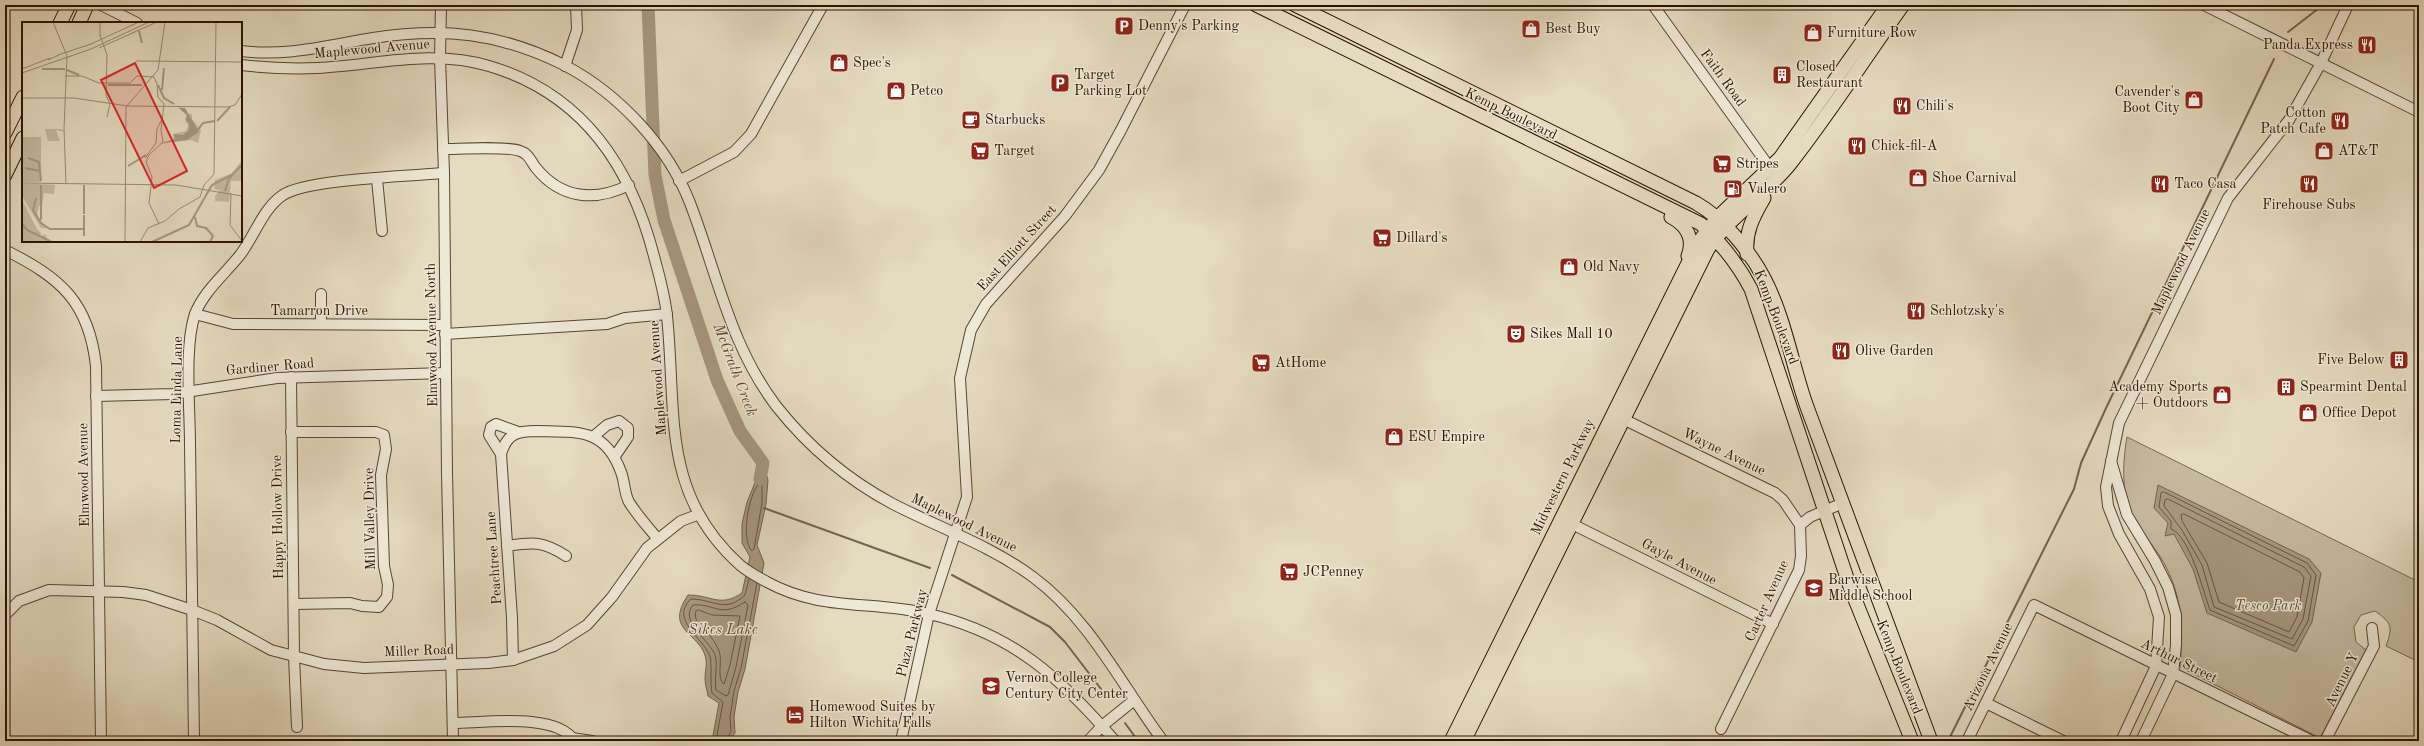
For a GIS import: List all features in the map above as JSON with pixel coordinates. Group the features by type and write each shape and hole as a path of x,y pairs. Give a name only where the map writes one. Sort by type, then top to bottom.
{"main road":[{"path":"60,22 69,5"},
{"path":"78,22 87,5"},
{"name":"Kemp Boulevard","path":"1256,5 1647,199 1701,224 1711,234 1741,269 1751,289 1850,587 1912,741"},
{"name":"Kemp Boulevard","path":"1295,5 1696,203 1721,222 1748,254 1769,289 1807,405 1931,741"},
{"path":"1876,32 1888,5"},
{"path":"1711,234 1780,158 1836,88 1876,32 1903,5"},
{"path":"1721,222 1771,184 1790,164 1836,88"},
{"path":"5,133 22,99"},
{"path":"5,175 22,140"},
{"path":"1748,254 1746,240 1748,227 1771,184"},
{"path":"1647,199 1659,210 1680,222 1689,236 1690,252 1681,272"},
{"name":"Midwestern Parkway","path":"1460,737 1566,521 1681,272 1711,234"},
{"name":"Midwestern Parkway","path":"1566,521 1624,419 1695,274 1711,234"},
{"path":"1869,634 1889,626"}],"street":[{"path":"101,5 135,22"},
{"name":"Elmwood Avenue North","path":"441,5 440,58 444,173 445,329 453,664 453,741"},
{"path":"565,66 577,30 576,5"},
{"path":"679,181 734,152 751,134 823,5"},
{"name":"East Elliott Street","path":"955,533 968,497 960,378 971,330 986,304 1065,216 1099,170 1122,130 1185,5"},
{"name":"Faith Road","path":"1653,5 1770,168"},
{"path":"2204,5 2419,112"},
{"name":"Maplewood Avenue","path":"2122,741 2156,666 2158,617 2150,590 2119,534 2108,506 2106,487 2110,460 2119,423 2130,397 2228,198 2289,120 2321,63 2348,5"},
{"name":"Maplewood Avenue","path":"242,51 292,52 372,38 440,31 475,34 510,43 565,66 604,92 628,113 645,131 662,153 679,181 690,201 725,309 740,345 752,369 778,408 815,448 849,476 891,503 955,533 1015,564 1038,580 1082,625 1133,701 1163,741"},
{"name":"Maplewood Avenue","path":"242,65 283,68 318,68 416,57 440,58 487,65 539,86 568,106 602,141 613,155 629,185 647,228 667,314 679,466 697,515 720,544 744,568 789,594 812,600 929,614 991,635 1017,649 1069,690 1115,741"},
{"path":"443,149 517,150 525,153 536,168 556,186 581,195 613,193 629,185"},
{"name":"Loma Linda Lane","path":"194,741 190,391 191,333 195,314 208,293 240,256 270,207 282,195 294,189 317,184 444,173"},
{"path":"377,179 382,231"},
{"name":"Elmwood Avenue","path":"5,250 46,274 58,283 80,309 89,326 94,344 100,592 101,741"},
{"path":"321,294 321,324"},
{"name":"Tamarron Drive","path":"195,314 233,324 321,324 445,329 607,324 625,318 667,314"},
{"name":"Gardiner Road","path":"96,396 152,395 190,391 242,381 291,377 446,374"},
{"name":"Happy Hollow Drive","path":"291,377 294,657 297,727"},
{"name":"Wayne Avenue","path":"1624,419 1775,493 1787,505 1800,525"},
{"path":"594,436 607,425 619,421 628,428 628,437 615,456"},
{"name":"Peachtree Lane","path":"513,660 508,546 501,454 489,435 491,427 496,424 518,432 570,432 594,436 610,448 615,456 629,501 657,538"},
{"name":"Mill Valley Drive","path":"291,432 376,432 384,435 386,449 381,475 384,566 388,585 387,597 378,607 350,603 294,604"},
{"path":"501,454 508,439 518,432"},
{"path":"2110,460 2127,515 2156,561 2168,586 2176,615 2176,646 2173,674 2140,741"},
{"path":"1800,525 1810,517 1843,503"},
{"name":"Miller Road","path":"5,615 19,601 49,590 146,595 217,620 271,650 294,657 352,667 453,664 513,660 554,646 587,625 608,602 636,561 657,538 681,521 697,515"},
{"name":"Gayle Avenue","path":"1566,521 1773,624"},
{"name":"Carter Avenue","path":"1721,729 1773,624 1800,563 1800,525"},
{"name":"Plaza Parkway","path":"901,741 929,614 955,533"},
{"path":"508,546 543,544 550,546 566,556"},
{"name":"Arthur Street","path":"2034,605 2312,741"},
{"name":"Arizona Avenue","path":"1967,741 2034,605"},
{"name":"Avenue Y","path":"2325,741 2374,646 2372,628"},
{"path":"1088,741 1102,726 1133,701"},
{"path":"1986,703 2063,741"},
{"path":"454,723 532,721 550,726 573,740 592,741"}],"green space":[{"name":"Tesco Park","path":"2127,437 2419,582 2419,662 2386,646 2390,634 2390,626 2381,615 2375,611 2361,615 2354,627 2356,642 2366,650 2320,738 2180,667 2181,617 2176,593 2167,569 2139,527 2128,503 2124,485 2124,465"}],"water":[{"name":"Sikes Lake","path":"763,463 768,480 766,504 757,545 764,563 745,669 738,692 734,717 735,733 729,741 712,741 719,703 708,696 705,680 706,659 703,650 698,643 681,624 681,607 688,595 716,600 728,600 742,593 750,557 742,543 742,524 747,502"},
{"path":"2158,485 2309,559 2321,573 2312,622 2296,652 2207,613 2193,569 2174,534 2165,536 2168,523 2154,508"}],"waterway":[{"name":"McGrath Creek","path":"648,5 655,175 664,220 717,380 740,431 763,463 760,479"},
{"path":"2288,32 2323,5"},
{"path":"1948,741 2074,489 2081,463 2107,406 2274,59"},
{"path":"764,508 930,568"},
{"path":"952,575 1050,627 1065,642 1101,689"},
{"path":"1125,723 1138,741"}],"place":[{"name":"Denny's Parking","path":"1124,26"},
{"name":"Best Buy","path":"1531,29"},
{"name":"Furniture Row","path":"1813,33"},
{"name":"Panda Express","path":"2367,45"},
{"name":"Spec's","path":"839,63"},
{"name":"Closed Restaurant","path":"1782,75"},
{"name":"Target Parking Lot","path":"1060,83"},
{"name":"Petco","path":"896,91"},
{"name":"Cavender's Boot City","path":"2194,100"},
{"name":"Chili's","path":"1902,106"},
{"name":"Starbucks","path":"971,120"},
{"name":"Cotton Patch Cafe","path":"2340,121"},
{"name":"Chick-fil-A","path":"1857,146"},
{"name":"Target","path":"980,151"},
{"name":"AT&T","path":"2324,151"},
{"name":"Stripes","path":"1722,164"},
{"name":"Shoe Carnival","path":"1918,178"},
{"name":"Taco Casa","path":"2160,184"},
{"name":"Firehouse Subs","path":"2309,184"},
{"name":"Valero","path":"1733,189"},
{"name":"Dillard's","path":"1382,238"},
{"name":"Old Navy","path":"1569,267"},
{"name":"Schlotzsky's","path":"1916,311"},
{"name":"Sikes Mall 10","path":"1516,334"},
{"name":"Olive Garden","path":"1841,351"},
{"name":"Five Below","path":"2399,360"},
{"name":"AtHome","path":"1261,363"},
{"name":"Spearmint Dental","path":"2286,387"},
{"name":"Academy Sports + Outdoors","path":"2222,395"},
{"name":"Office Depot","path":"2308,413"},
{"name":"ESU Empire","path":"1394,437"},
{"name":"JCPenney","path":"1289,572"},
{"name":"Barwise Middle School","path":"1814,588"},
{"name":"Vernon College Century City Center","path":"991,686"},
{"name":"Homewood Suites by Hilton Wichita Falls","path":"795,715"}]}
